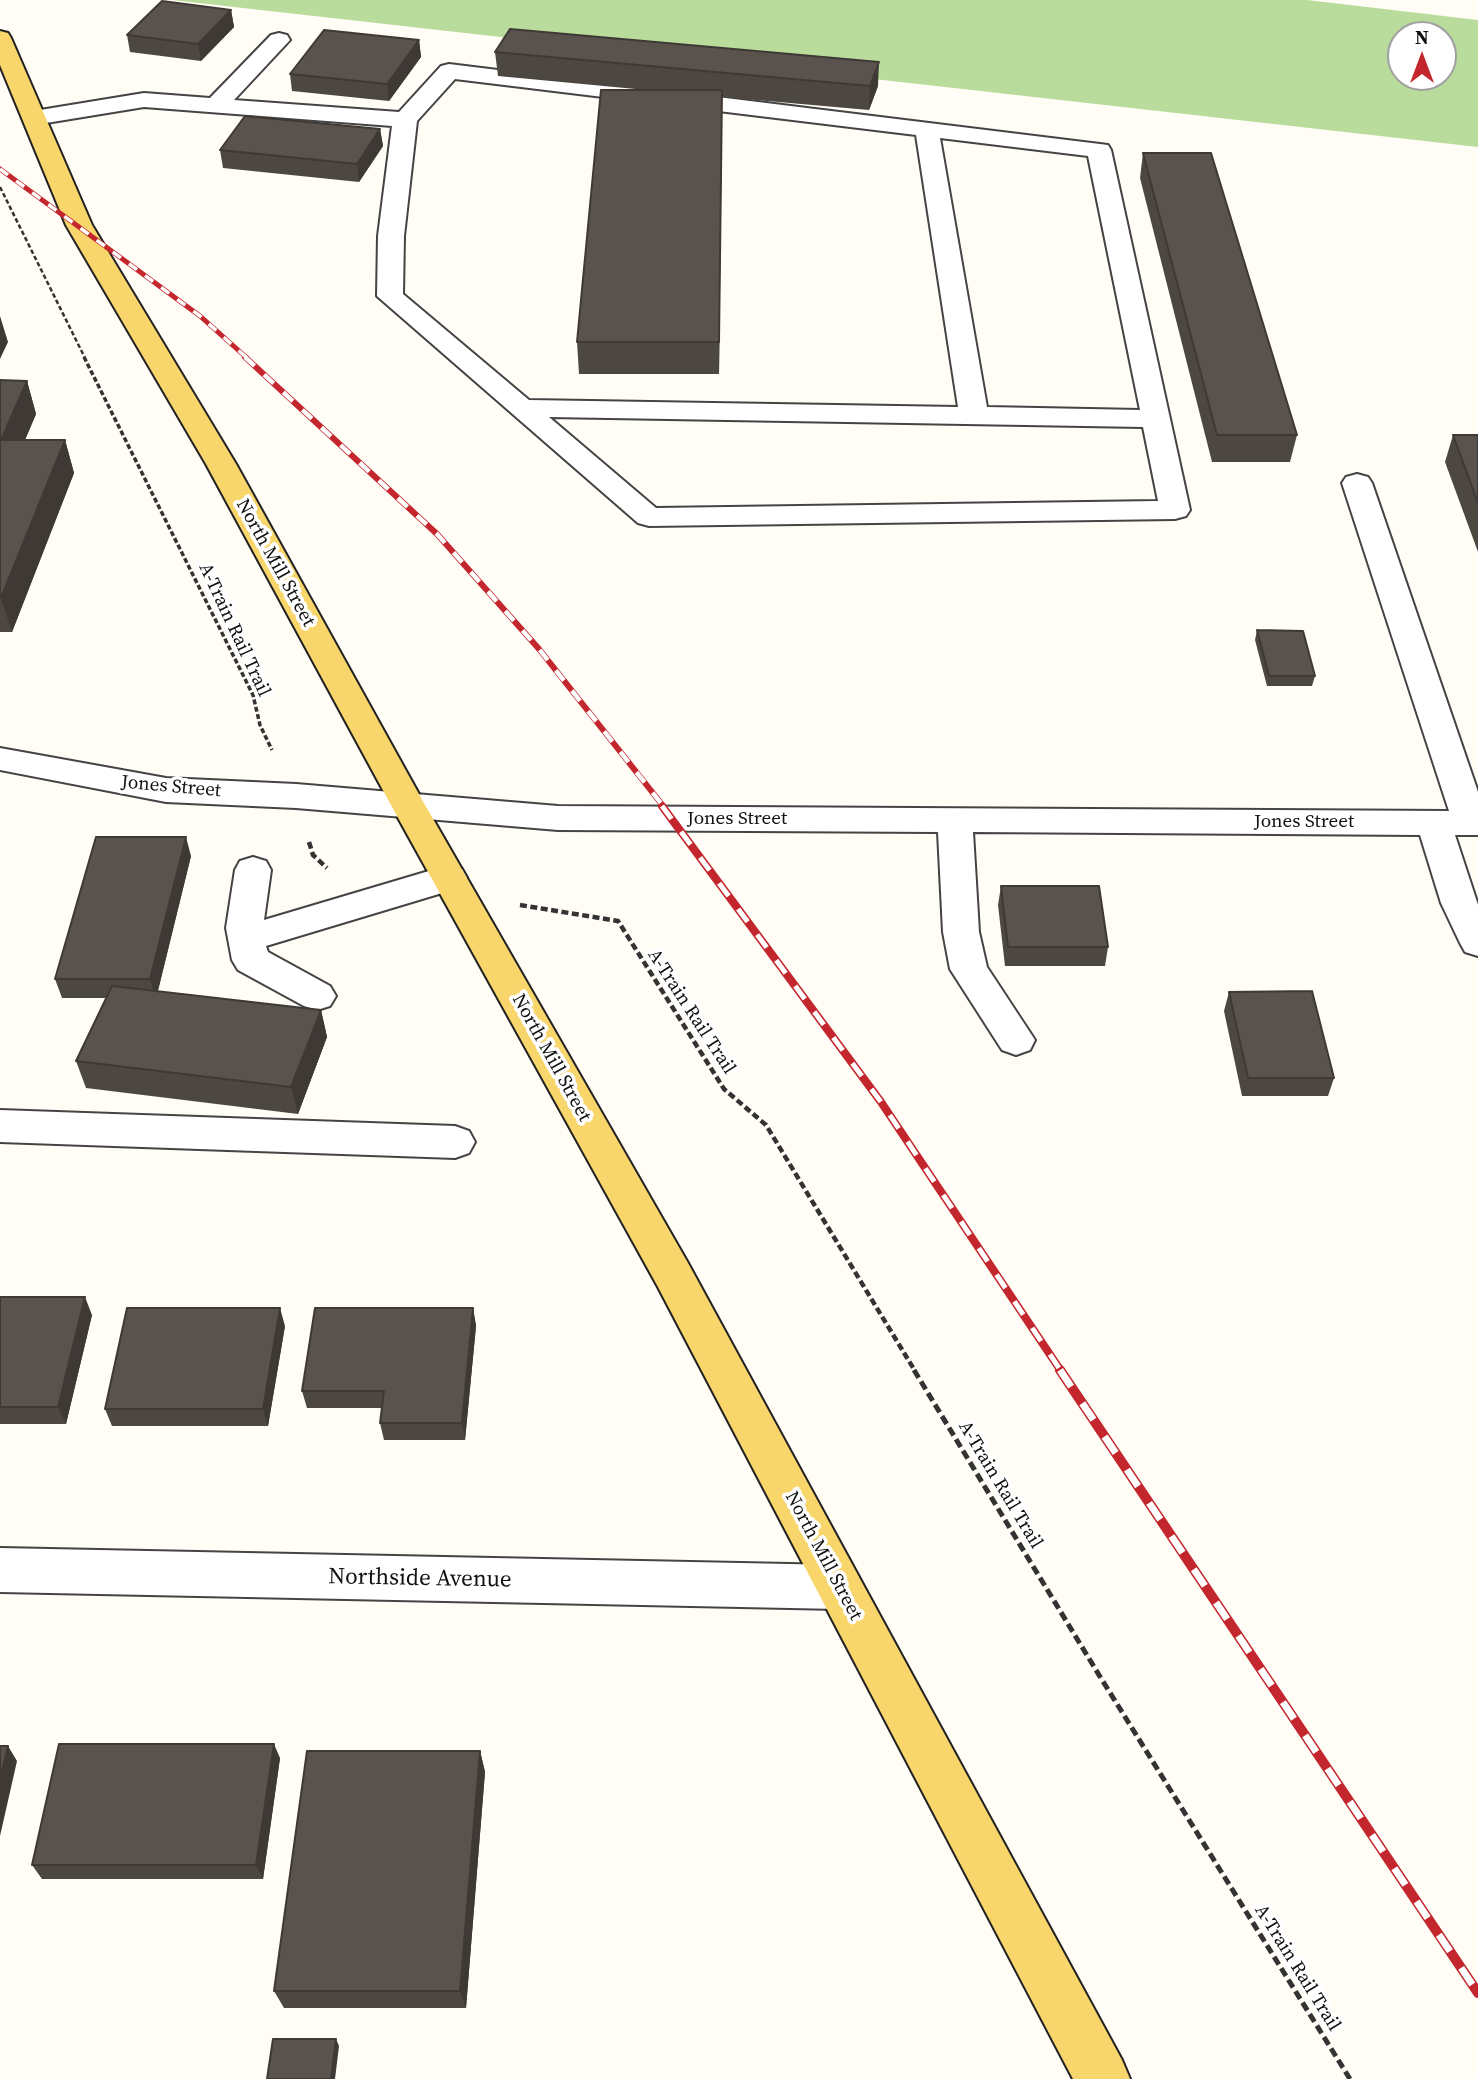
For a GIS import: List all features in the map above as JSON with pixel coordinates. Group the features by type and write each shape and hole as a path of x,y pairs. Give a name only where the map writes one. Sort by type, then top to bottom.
{"main road":[{"name":"North Mill Street","path":"0,38 79,225 220,464 408,805 441,887 673,1275 1103,2079"}],"street":[{"path":"216,105 279,40"},
{"path":"449,72 1099,150 1175,510 649,517 390,296 391,236 405,120 449,72"},
{"path":"34,118 144,100 405,120"},
{"path":"927,130 974,416"},
{"path":"522,408 1155,419"},
{"path":"1357,483 1474,823"},
{"name":"Jones Street","path":"0,759 166,790 296,796 558,818 1474,823"},
{"path":"955,820 961,932 969,970 1016,1040"},
{"path":"1434,823 1459,904 1478,943"},
{"path":"253,870 244,928 251,960 317,996"},
{"path":"247,938 441,887"},
{"path":"0,1126 455,1142"},
{"name":"Northside Avenue","path":"0,1570 839,1587"}],"path":[{"name":"A-Train Rail Trail","path":"0,187 253,695 260,725 296,796 313,855 336,876 441,887 618,921 724,1089 766,1125 1099,1675 1350,2079"}],"green space":[{"path":"172,0 1307,0 1478,20 1478,147"}],"building":[{"path":"162,1 231,10 198,44 127,35"},
{"path":"510,29 879,62 870,86 495,52"},
{"path":"324,30 419,40 387,84 290,74"},
{"path":"601,90 722,90 719,342 577,342"},
{"path":"245,116 380,129 357,164 220,150"},
{"path":"1143,153 1211,153 1297,435 1217,435"},
{"path":"0,380 27,381 1,440 65,440 1,598 0,598"},
{"path":"1453,435 1478,435 1478,503"},
{"path":"1257,630 1303,631 1315,676 1269,676"},
{"path":"96,837 186,837 150,979 55,979"},
{"path":"1001,886 1099,886 1108,947 1008,947"},
{"path":"112,986 321,1010 291,1087 76,1061"},
{"path":"1312,991 1334,1078 1248,1078 1229,992"},
{"path":"0,1297 85,1297 58,1407 0,1407"},
{"path":"127,1308 280,1308 263,1409 105,1409"},
{"path":"315,1308 473,1308 462,1423 380,1423 384,1391 302,1391"},
{"path":"59,1744 274,1744 256,1865 32,1865"},
{"path":"0,1746 8,1746 0,1779"},
{"path":"307,1751 480,1751 460,1991 274,1991"},
{"path":"273,2039 336,2039 331,2079 267,2079"}],"railway":[{"path":"0,169 200,316 247,358"},
{"path":"245,357 437,534 539,649 664,807"},
{"path":"662,806 881,1102 1061,1371"},
{"path":"1060,1370 1478,1993"}]}
